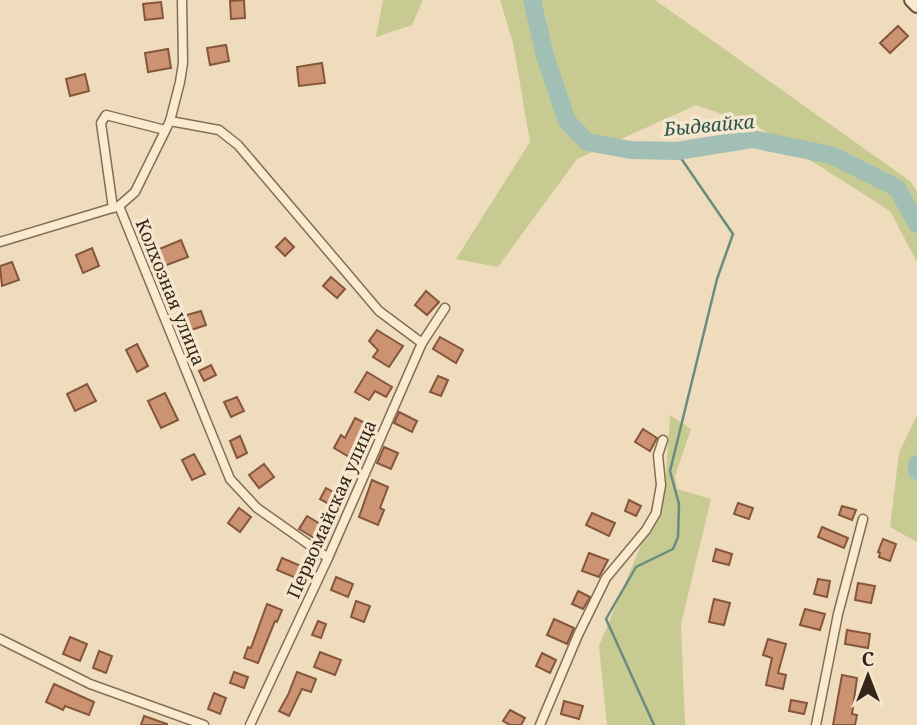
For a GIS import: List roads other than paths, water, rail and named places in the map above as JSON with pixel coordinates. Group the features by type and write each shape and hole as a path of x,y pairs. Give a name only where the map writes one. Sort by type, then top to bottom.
{"main road":[{"path":"911,0 917,6"}],"street":[{"name":"Колхозная улица","path":"182,0 183,63 168,125 135,192 116,207 230,480 257,508 328,558"},
{"path":"0,242 116,207 101,123 106,115 219,130 238,145 379,311 422,343"},
{"name":"Первомайская улица","path":"250,725 328,558 422,343 445,308"},
{"path":"540,725 578,635 606,578 646,530 656,513 662,485 658,454 663,440"},
{"path":"816,725 838,614 863,519"},
{"path":"0,639 90,684 204,725"}],"waterway":[{"name":"Быдвайка","path":"532,0 545,56 567,121 587,142 631,150 677,151 752,139 831,155 897,188 917,224"},
{"path":"654,725 606,619 636,567 673,549 678,537 679,504 670,471 717,279 733,234 676,151"},
{"name":"Быдвайка","path":"917,464 917,471"}]}
